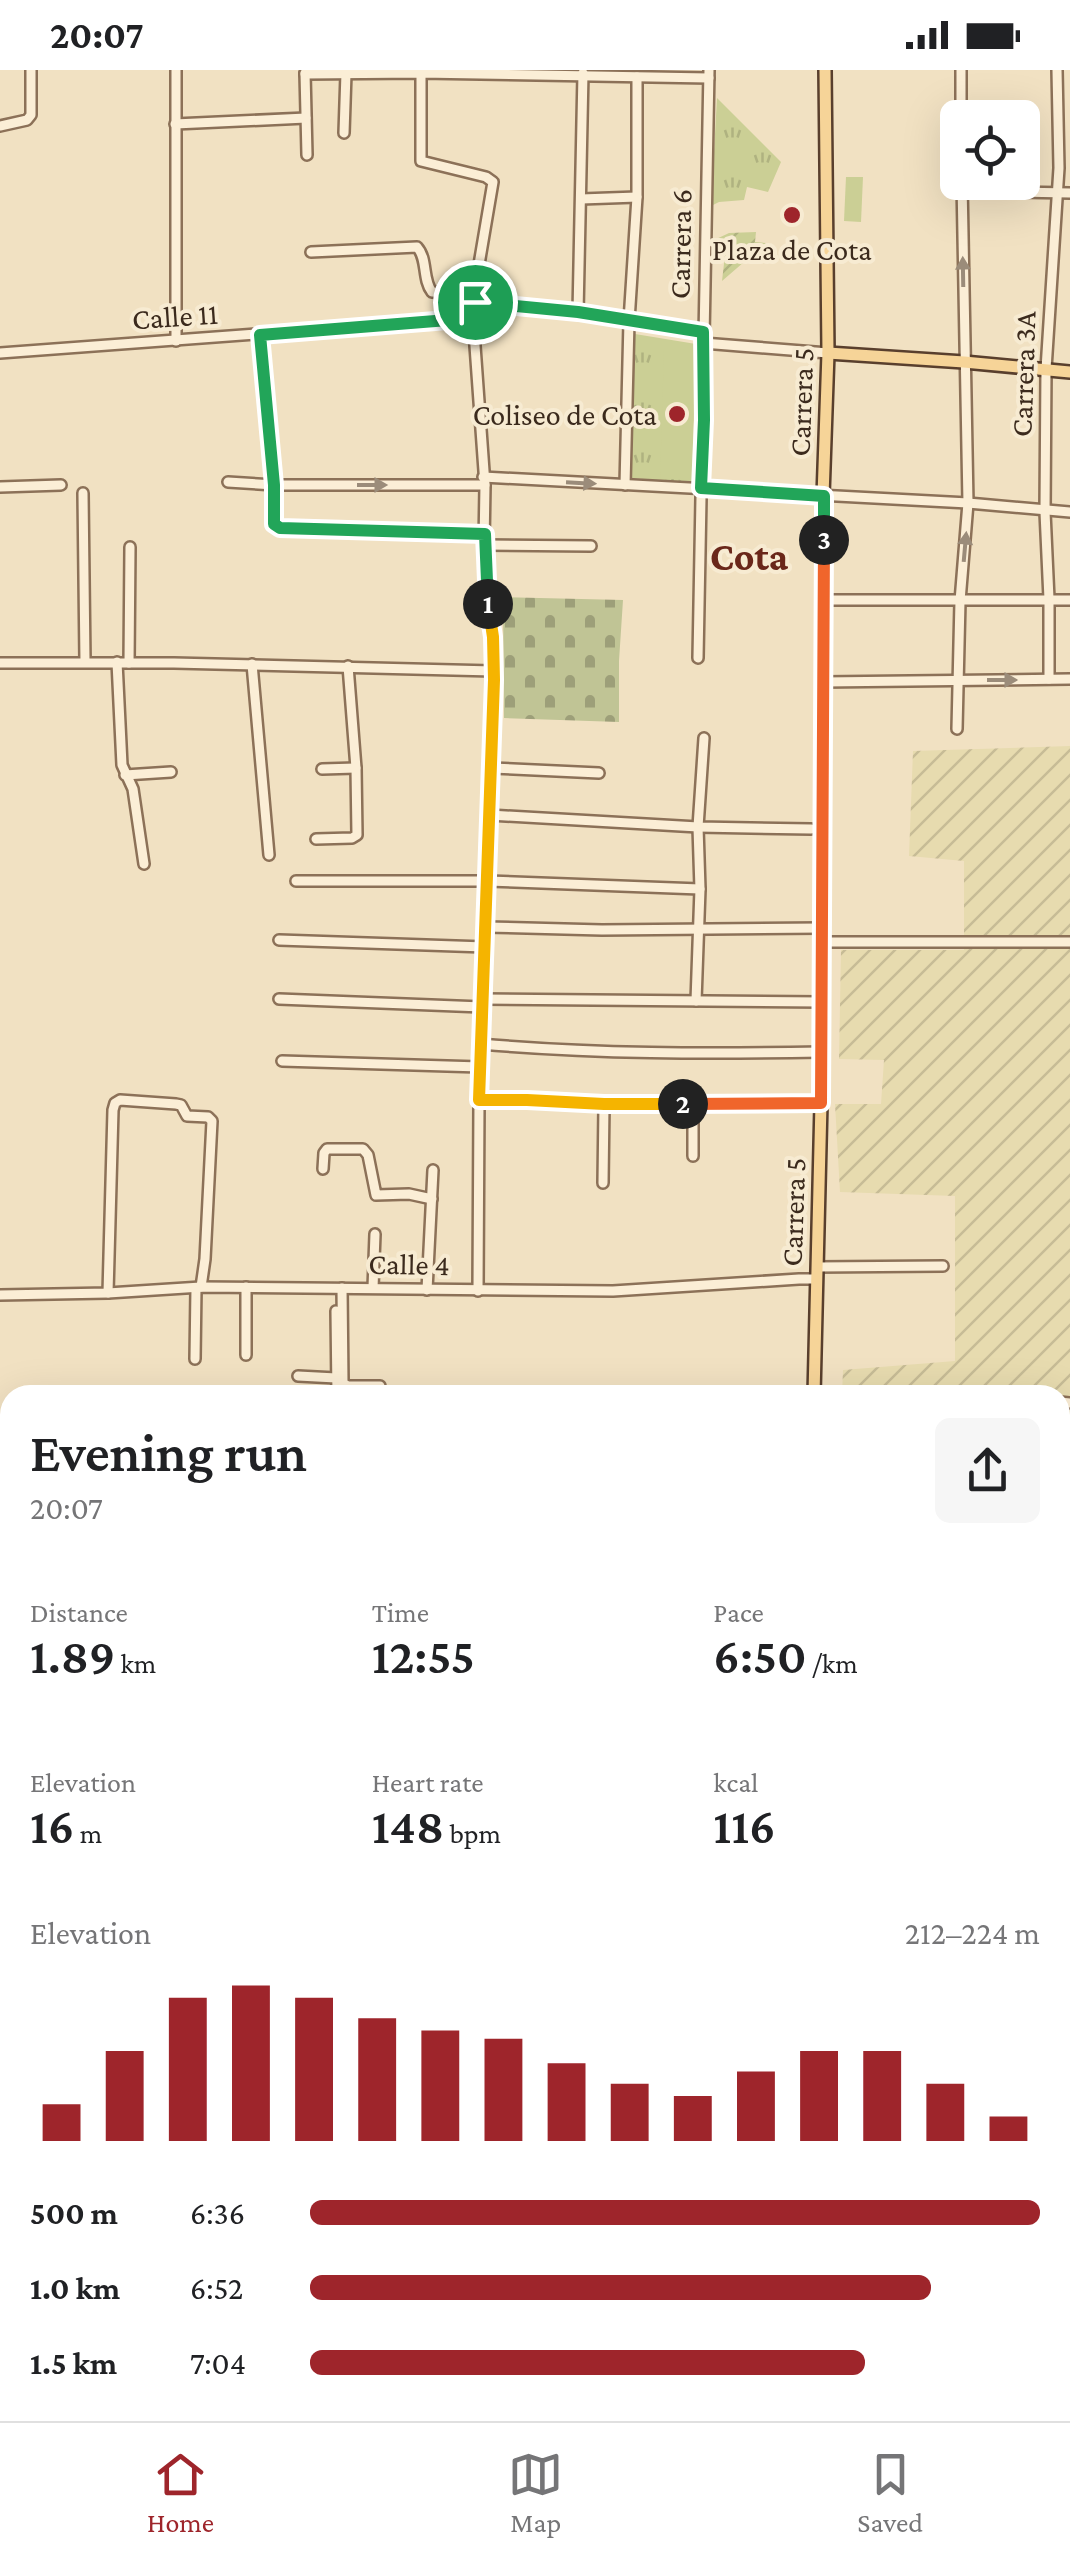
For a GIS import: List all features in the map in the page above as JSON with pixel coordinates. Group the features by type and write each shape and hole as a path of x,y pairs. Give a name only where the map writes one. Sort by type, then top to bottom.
{"main road":[{"name":"Carrera 5","path":"814,1385 822,1052 828,353 825,70"},
{"path":"828,353 1070,372"}],"street":[{"path":"0,126 31,116 31,70"},
{"path":"176,70 176,342"},
{"path":"961,70 961,100"},
{"name":"Carrera 3A","path":"1049,680 1046,369 1059,168 1057,70"},
{"path":"307,155 305,72 584,72 637,77 709,74"},
{"path":"421,72 421,161 492,179 473,318 484,481 484,546 493,637 479,1100 478,1290"},
{"path":"578,312 584,72"},
{"path":"344,132 346,73"},
{"name":"Carrera 6","path":"698,658 709,74"},
{"path":"625,485 629,321 638,197 637,77"},
{"path":"175,124 306,118"},
{"path":"1040,192 1070,193"},
{"path":"582,199 638,197"},
{"path":"957,728 960,601 968,503 962,200"},
{"path":"311,252 417,247 432,292 578,312 703,338 828,353"},
{"name":"Calle 11","path":"0,354 473,318"},
{"path":"260,335 276,526 485,534"},
{"path":"228,482 625,485 1070,512"},
{"path":"0,487 61,484"},
{"path":"83,492 85,662"},
{"path":"484,546 591,546"},
{"path":"129,662 130,547"},
{"path":"824,600 1070,600"},
{"path":"117,662 125,775 133,789 144,864"},
{"path":"0,663 129,662 493,671"},
{"path":"252,664 269,856"},
{"path":"316,839 352,838 357,834 348,666"},
{"path":"824,682 1070,679"},
{"path":"696,1001 698,827 704,738"},
{"path":"322,769 356,768"},
{"path":"492,768 599,774"},
{"path":"125,775 171,772"},
{"path":"490,815 811,829"},
{"path":"296,881 488,880 700,889"},
{"path":"486,926 602,930 822,928"},
{"path":"279,940 485,947"},
{"path":"822,942 1070,942"},
{"path":"279,999 822,1002"},
{"path":"481,1044 597,1051 822,1052"},
{"path":"282,1061 480,1067"},
{"path":"108,1293 115,1103 120,1100 176,1104 187,1116 208,1117 212,1121 196,1358"},
{"path":"479,1100 821,1103"},
{"path":"602,1183 604,1104"},
{"path":"693,1104 693,1156"},
{"path":"323,1168 327,1149 364,1149 376,1195 409,1194 432,1199"},
{"path":"427,1290 433,1170"},
{"path":"374,1288 375,1234"},
{"name":"Calle 4","path":"0,1294 246,1287 613,1291 943,1266"},
{"path":"246,1287 246,1355"},
{"path":"336,1385 339,1288"},
{"path":"339,1288 347,1385"},
{"path":"298,1376 336,1378"}],"shaded area":[{"path":"1070,746 1070,1385 842,1385 843,1370 955,1361 955,1196 840,1192 835,1104 881,1104 884,1060 839,1059 841,950 964,950 964,861 909,856 913,751"}],"green space":[{"path":"717,98 781,162 768,192 747,187 744,200 711,206"},
{"path":"846,177 863,177 861,222 844,221"},
{"path":"756,232 755,242 766,243 722,281 725,255 711,255 712,241 729,233"},
{"path":"635,334 696,344 692,483 630,478"},
{"name":"Coliseo de Cota","path":"664,349 695,349 690,479 660,479"},
{"path":"503,597 623,600 619,722 504,718"}],"place":[{"name":"Plaza de Cota","path":"792,215"},
{"name":"Coliseo de Cota","path":"677,414"}],"district":[{"name":"Cota","path":"749,556"}],"route":[{"path":"475,302 578,312 703,332 701,488 824,496 821,1103 479,1100 494,680 485,534 276,526 260,335 473,318 475,302"}]}
